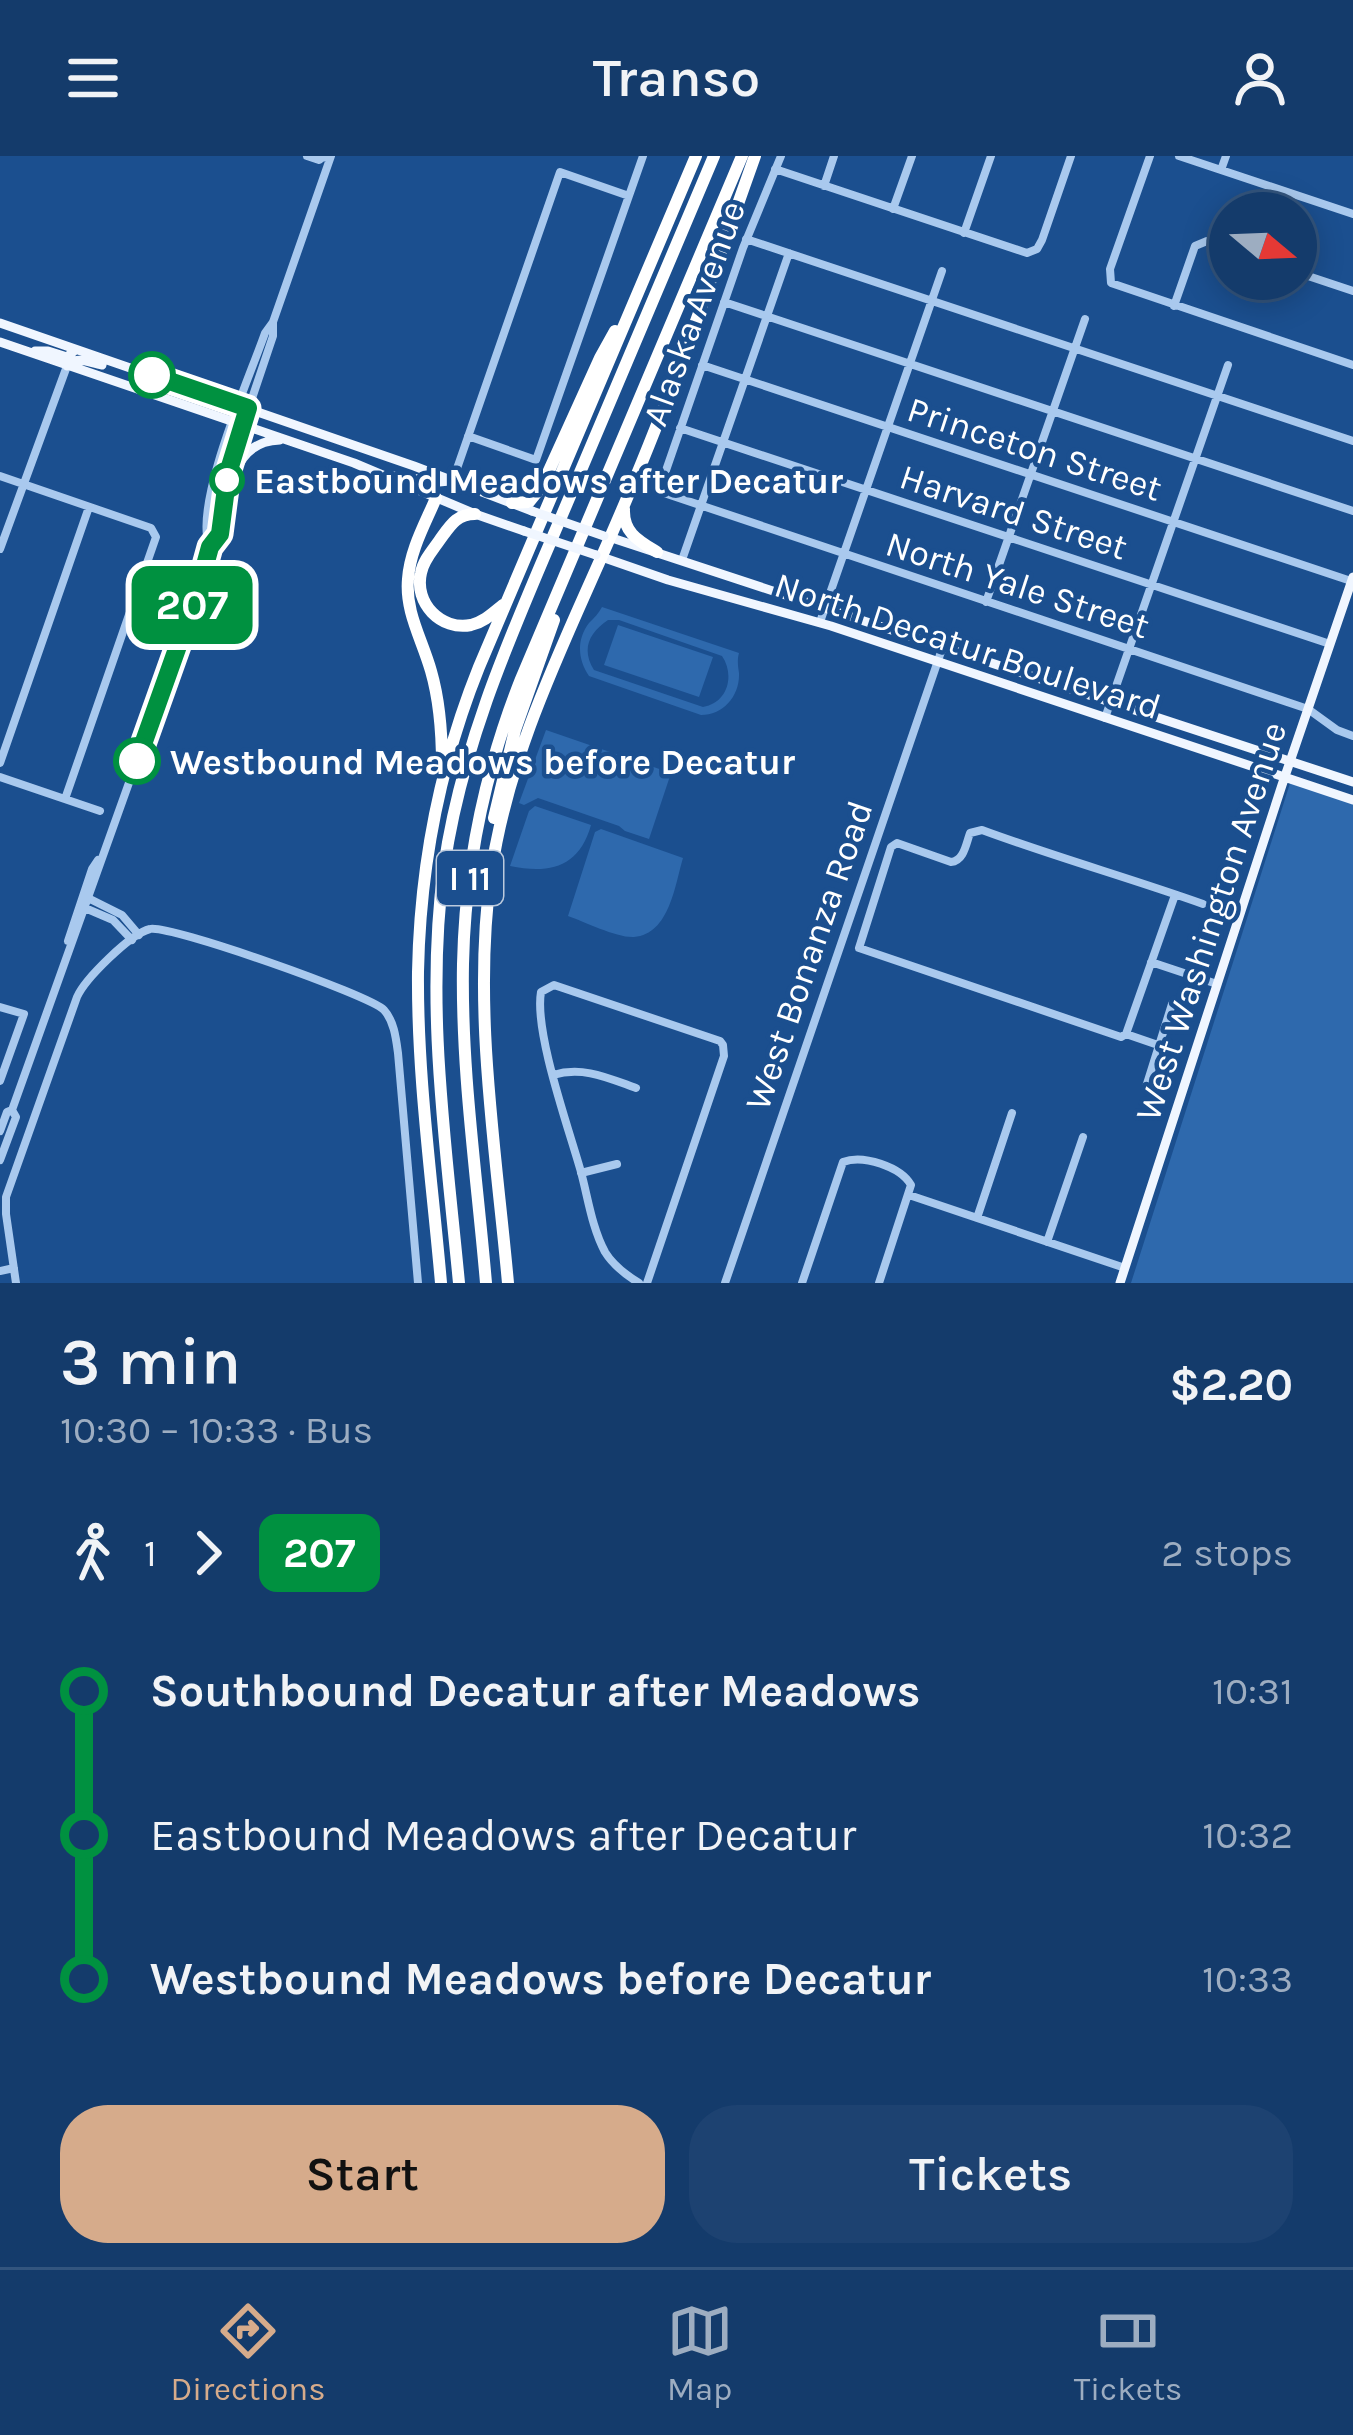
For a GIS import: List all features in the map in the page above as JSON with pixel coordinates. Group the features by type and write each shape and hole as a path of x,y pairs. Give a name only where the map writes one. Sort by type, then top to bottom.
{"highway":[{"path":"441,1283 418,973 425,874 442,784 467,699 696,156"},
{"name":"I 11","path":"459,1283 437,1040 436,974 443,874 459,788 500,661 714,156"},
{"name":"I 11","path":"486,1283 464,1016 465,928 473,850 492,764 513,700 742,156"},
{"path":"508,1283 484,1001 490,886 504,808 538,703 685,355 755,156"},
{"path":"512,503 532,500 545,482 600,358 639,289"},
{"path":"490,886 493,826 511,746 599,494"},
{"path":"436,498 412,553 407,593 437,697 442,784"},
{"path":"625,504 627,529 657,552"},
{"path":"475,514 455,520 426,560 420,575 422,594 435,616 457,625 482,621 507,603"}],"main road":[{"name":"North Decatur Boulevard","path":"0,323 607,537 1353,782"},
{"path":"0,342 385,476 414,476 438,484 453,480"},
{"path":"24,351 67,357 75,350"},
{"path":"67,366 79,360 125,367"},
{"path":"223,509 249,449 267,440 291,441"},
{"name":"North Decatur Boulevard","path":"385,476 475,514 678,583 820,622 1353,800"},
{"path":"436,498 453,480"},
{"name":"West Washington Avenue","path":"1120,1283 1352,579"}],"street":[{"path":"307,156 327,157"},
{"path":"468,436 536,460 643,156"},
{"name":"Alaska Avenue","path":"662,490 746,239 781,156"},
{"path":"824,186 834,156"},
{"path":"893,209 912,156"},
{"path":"964,233 991,156"},
{"path":"775,169 1022,253 1033,252 1042,240 1071,156"},
{"path":"1150,156 1110,268 1111,283 1353,365"},
{"path":"1179,156 1353,214"},
{"path":"1221,170 1226,156"},
{"path":"210,547 204,532 214,480 273,336 273,322 327,157"},
{"path":"453,480 560,172 629,196"},
{"path":"746,239 1353,441"},
{"path":"1174,306 1195,246 1209,243"},
{"path":"682,560 789,253"},
{"path":"820,622 942,271"},
{"path":"1317,279 1353,291"},
{"path":"724,302 1353,511"},
{"path":"986,602 1085,319"},
{"path":"1105,718 1228,364"},
{"name":"Princeton Street","path":"702,365 1352,579"},
{"path":"0,549 67,366"},
{"path":"0,1132 106,849 210,547 220,534 238,424"},
{"name":"Harvard Street","path":"680,428 1330,644"},
{"path":"0,476 155,532 65,799"},
{"name":"North Yale Street","path":"662,490 1308,709 1337,730 1352,734"},
{"path":"0,763 89,507"},
{"name":"West Bonanza Road","path":"725,1283 943,646"},
{"path":"0,777 100,811"},
{"path":"1159,1045 1126,1034 1116,1037 861,950 859,945 891,847 897,843 956,861 970,832 976,830 1203,904"},
{"path":"63,968 92,869 106,849"},
{"path":"1126,1034 1175,895"},
{"path":"86,903 135,938"},
{"path":"15,1276 5,1202 77,998 89,978 135,938 156,928 349,991 385,1011 398,1053 418,1283"},
{"path":"1151,962 1217,984"},
{"path":"554,985 723,1045 724,1057 643,1283 627,1276 605,1252 553,1075 540,1002 544,988 554,985"},
{"path":"1146,1087 1172,1004"},
{"path":"0,1007 23,1014 0,1081"},
{"path":"553,1075 579,1070 636,1088"},
{"path":"0,1160 16,1117 12,1110"},
{"path":"977,1218 1012,1113"},
{"path":"1048,1242 1083,1137"},
{"path":"802,1283 843,1162 858,1157 910,1179 909,1195 879,1283"},
{"path":"581,1174 617,1164"},
{"path":"909,1195 1125,1268"},
{"path":"0,1271 15,1276"},
{"path":"0,1281 15,1276"}],"shaded area":[{"path":"602,607 739,653 739,681 733,696 723,708 701,715 589,676 580,643","holes":["608,620 722,656 728,671 723,694 703,707 594,670 588,655 592,636"]},
{"path":"618,625 713,657 699,697 604,665"},
{"path":"546,730 671,773 649,839 538,798 519,803"},
{"path":"1292,777 1353,798 1353,1283 1131,1283"},
{"path":"535,806 591,825 586,839 561,865 510,866 529,811"},
{"path":"601,829 683,858 669,906 646,934 619,935 568,916 595,832"}],"bus line":[{"name":"207","path":"137,761 210,547 220,534 228,473 248,408 152,375"}],"place":[{"name":"Eastbound Meadows after Decatur","path":"227,480"},
{"name":"Westbound Meadows before Decatur","path":"137,761"}]}
